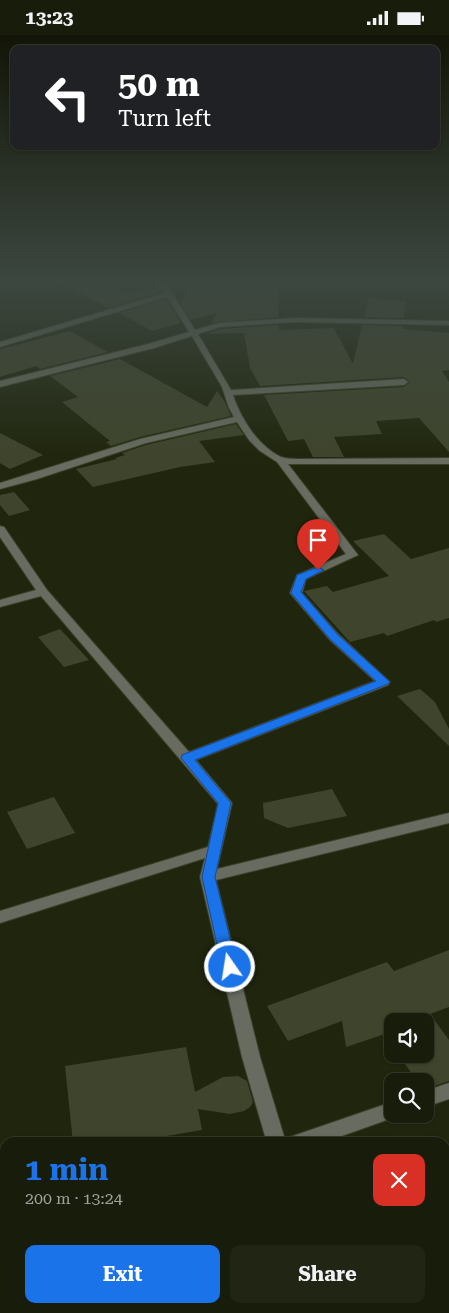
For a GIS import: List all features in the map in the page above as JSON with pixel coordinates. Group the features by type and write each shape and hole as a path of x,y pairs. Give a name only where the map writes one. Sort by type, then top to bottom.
{"street":[{"path":"0,345 18,340"},
{"path":"0,384 171,340"},
{"path":"187,758 384,682 334,637 296,593 301,577 353,555 280,460 263,449 252,438 239,419 228,393 204,348 197,340"},
{"path":"228,393 404,382"},
{"path":"0,486 34,477 143,441 239,419"},
{"path":"280,460 334,463 449,461"},
{"path":"0,529 42,592 224,803 208,877 251,1057 275,1137"},
{"path":"0,604 42,592"},
{"path":"208,877 449,818"},
{"path":"0,917 214,850"},
{"path":"434,1096 449,1091"},
{"path":"314,1137 384,1113"}],"building":[{"path":"36,340 86,340 108,352 40,369 36,366 0,377 0,349"},
{"path":"245,340 340,340 353,364 359,340 449,340 449,370 442,371 449,382 449,452 419,418 376,421 382,434 334,437 344,457 313,457 304,439 288,441 264,395 404,387 410,382 404,377 260,386 250,368"},
{"path":"120,359 207,407 217,391 225,402 231,416 140,437 111,446 106,442 110,441 62,402 78,397 50,376"},
{"path":"236,424 244,435 199,441 215,462 180,467 93,487 76,469 117,459 115,458 125,455 122,453 146,445"},
{"path":"0,433 43,455 10,469 0,463"},
{"path":"14,492 30,510 9,516 0,505 0,495"},
{"path":"384,534 411,559 449,548 449,618 436,622 434,620 387,636 384,633 350,642 304,591 327,586 333,592 389,576 353,541"},
{"path":"60,629 89,660 64,667 38,637"},
{"path":"420,689 435,702 449,729 449,746 397,696"},
{"path":"332,789 347,816 288,828 264,818 263,803"},
{"path":"54,797 75,833 27,849 7,812"},
{"path":"449,950 449,1007 433,1013 384,1013 384,1034 346,1047 342,1021 288,1041 267,1006 387,962 394,971"},
{"path":"434,1019 449,1040 449,1081 434,1086 434,1073 411,1073 404,1063 434,1063"},
{"path":"186,1047 195,1092 223,1077 238,1076 247,1081 253,1102 244,1111 230,1114 198,1109 202,1130 161,1137 72,1137 65,1066"}],"route":[{"path":"230,967 208,877 224,803 187,758 384,682 334,637 296,593 301,577 318,570"}]}
